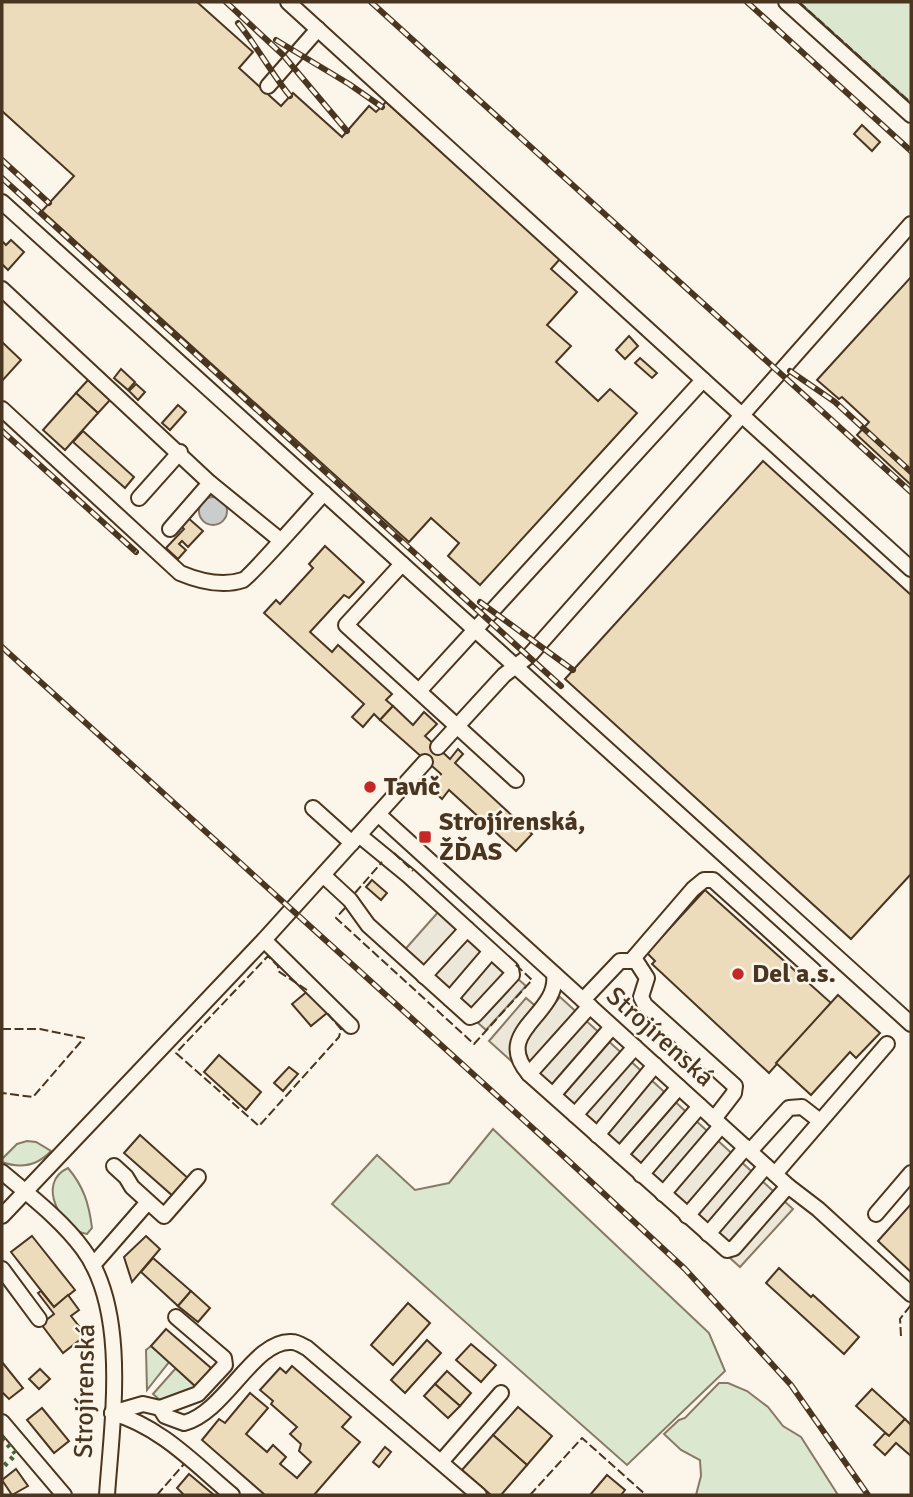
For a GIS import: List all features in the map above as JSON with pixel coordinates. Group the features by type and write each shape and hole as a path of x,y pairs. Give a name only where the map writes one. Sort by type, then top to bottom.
{"street":[{"path":"288,2 911,569"},
{"path":"786,2 911,115"},
{"path":"268,86 318,29"},
{"path":"2,202 910,1020"},
{"path":"438,747 504,675 529,656 911,225"},
{"path":"2,289 210,483 280,540"},
{"path":"419,691 703,380"},
{"path":"2,409 180,573 196,579 221,583 245,579 324,493"},
{"path":"139,498 180,453"},
{"path":"170,529 210,483"},
{"path":"402,564 346,625 516,780"},
{"path":"2,1216 264,940 425,762"},
{"path":"313,808 409,876 511,969 512,975 472,1017 368,925 350,900 323,875"},
{"name":"Strojírenská","path":"378,814 770,1170 818,1209 911,1294"},
{"path":"631,961 693,889 704,880 713,880 814,971"},
{"path":"424,976 467,929"},
{"path":"264,940 351,1026"},
{"path":"450,999 492,951"},
{"path":"529,1074 620,961 636,961 647,978 641,997 645,1005 735,1086 718,1122 663,1194"},
{"path":"554,974 552,993 517,1044 520,1061 529,1074 723,1248 731,1250 788,1186"},
{"path":"553,1095 612,1027"},
{"path":"708,1234 820,1121 887,1044"},
{"path":"575,1115 635,1047"},
{"path":"597,1135 655,1065"},
{"path":"620,1155 679,1087"},
{"path":"641,1175 700,1106"},
{"path":"687,1216 789,1108 802,1107 820,1121"},
{"path":"114,1166 132,1187 164,1216 198,1177"},
{"name":"Strojírenská","path":"2,1172 71,1236 93,1265 104,1290 110,1311 112,1413 107,1495"},
{"path":"876,1214 911,1173"},
{"path":"93,1265 148,1202"},
{"path":"2,1269 39,1319"},
{"path":"112,1413 143,1404 160,1408 198,1394 225,1365 223,1358 176,1317"},
{"path":"160,1408 164,1416 184,1423 202,1416 263,1353 293,1341 307,1348 479,1495"},
{"path":"441,1462 501,1393"},
{"path":"112,1413 131,1419 162,1436 232,1495"},
{"path":"2,1422 64,1495"}],"green space":[{"path":"799,2 911,2 911,103"},
{"path":"493,1129 709,1333 725,1371 627,1465 332,1204 377,1155 415,1190 449,1183"},
{"path":"36,1142 51,1151 28,1165 2,1162 17,1144"},
{"path":"68,1168 82,1189 87,1203 92,1228 87,1234 69,1224 56,1205 54,1184 58,1175"},
{"path":"151,1346 169,1362 147,1390 146,1350"},
{"path":"176,1368 195,1386 193,1390 161,1401 153,1394"},
{"path":"719,1383 728,1383 747,1391 768,1407 783,1426 801,1437 838,1495 696,1495 701,1476 700,1460 681,1450 664,1434 685,1418"}],"shaded area":[{"path":"213,497 223,501 227,511 223,521 213,525 203,521 199,511 203,501"},
{"path":"440,910 526,986 486,1030 401,954"},
{"path":"560,997 793,1209 740,1267 489,1041 526,998 545,1014"}],"building":[{"path":"2,2 197,2 253,52 239,68 281,106 293,93 342,137 369,106 376,112 386,102 560,259 551,269 577,292 547,325 571,346 556,362 598,401 610,389 637,413 480,585 448,556 459,543 431,518 409,542 42,211 74,176 2,111"},
{"path":"862,125 880,142 872,151 854,134"},
{"path":"11,240 24,252 8,270 2,264 2,241 6,245"},
{"path":"911,277 911,485 857,435 869,422 842,397 839,399 817,380"},
{"path":"629,336 638,346 625,359 616,350"},
{"path":"2,342 21,360 2,381"},
{"path":"640,358 657,373 652,378 635,363"},
{"path":"121,369 135,382 128,390 114,378"},
{"path":"88,380 110,400 98,413 76,393"},
{"path":"136,384 145,392 138,400 129,391"},
{"path":"76,393 98,413 65,450 43,430"},
{"path":"178,405 186,412 170,430 162,423"},
{"path":"83,431 134,477 125,488 73,442"},
{"path":"763,461 911,595 911,874 851,939 565,679"},
{"path":"187,517 203,531 188,547 182,541 179,544 186,550 178,559 166,548 184,529 180,525"},
{"path":"325,546 364,582 349,598 344,595 310,632 332,652 338,645 392,694 386,700 393,706 380,720 374,714 363,727 352,717 364,704 264,613 276,600 280,604 313,568 309,564"},
{"path":"393,706 413,725 424,712 437,724 425,736 450,759 458,749 463,754 455,763 532,834 516,851 449,790 442,799 429,787 441,774 380,720"},
{"path":"372,880 387,893 381,900 366,887"},
{"path":"705,890 831,1003 769,1073 652,964 655,961 647,953"},
{"path":"309,990 327,1013 311,1026 292,1004"},
{"path":"838,995 880,1033 856,1058 850,1052 811,1095 776,1063"},
{"path":"219,1055 261,1092 246,1110 204,1072"},
{"path":"289,1067 298,1074 283,1091 274,1083"},
{"path":"140,1135 190,1180 174,1197 124,1153"},
{"path":"911,1204 911,1272 878,1241"},
{"path":"32,1236 75,1290 54,1307 11,1252"},
{"path":"146,1236 160,1249 132,1282 124,1257"},
{"path":"153,1258 191,1291 178,1306 141,1272"},
{"path":"779,1268 859,1337 844,1354 766,1283"},
{"path":"41,1291 54,1307 68,1295 79,1310 71,1316 86,1335 63,1353 41,1324 54,1314 38,1293"},
{"path":"191,1291 210,1308 198,1322 178,1306"},
{"path":"408,1303 430,1323 393,1365 371,1345"},
{"path":"166,1329 211,1368 199,1385 198,1383 195,1386 151,1346"},
{"path":"427,1340 441,1353 405,1393 391,1380"},
{"path":"471,1344 496,1365 481,1382 456,1360"},
{"path":"2,1362 23,1388 9,1399 2,1392"},
{"path":"292,1366 351,1417 342,1427 360,1442 314,1495 265,1495 202,1440 219,1419 225,1423 250,1393 268,1408 246,1434 267,1452 273,1445 286,1457 280,1464 297,1478 311,1462 299,1451 301,1444 290,1434 297,1427 271,1404 273,1401 260,1390 280,1368 286,1373"},
{"path":"40,1369 50,1379 39,1389 29,1379"},
{"path":"447,1371 471,1393 460,1406 435,1384"},
{"path":"435,1384 460,1406 448,1418 424,1396"},
{"path":"872,1389 905,1419 889,1436 856,1406"},
{"path":"518,1407 552,1436 527,1465 493,1435"},
{"path":"42,1408 69,1441 54,1453 27,1420"},
{"path":"905,1419 911,1425 911,1456 896,1443 885,1455 874,1445 885,1433 889,1436"},
{"path":"493,1435 527,1465 501,1495 491,1495 462,1470"},
{"path":"385,1447 391,1452 379,1467 373,1462"},
{"path":"16,1469 28,1486 12,1495 2,1480"},
{"path":"189,1474 214,1495 184,1495 177,1488"},
{"path":"607,1475 625,1490 621,1495 590,1495"}],"railway":[{"path":"226,2 283,55 347,131"},
{"path":"371,2 911,492"},
{"path":"747,2 911,151"},
{"path":"238,23 290,96"},
{"path":"276,40 382,107"},
{"path":"2,160 49,203"},
{"path":"2,178 561,686"},
{"path":"790,371 835,402 911,472"},
{"path":"2,431 136,552"},
{"path":"480,602 573,670"},
{"path":"2,647 685,1269 791,1385 868,1495"}],"hedge":[{"path":"2,1438 16,1454 2,1468"}],"fence":[{"path":"799,2 911,103"},
{"path":"394,853 413,871"},
{"path":"355,893 382,862"},
{"path":"345,908 336,918 474,1044 532,980 514,963"},
{"path":"307,990 278,971 278,966 268,956 176,1053 259,1126 339,1037 341,1029 327,1013"},
{"path":"2,1029 40,1029 84,1038 33,1097 2,1093"},
{"path":"901,1336 900,1319 911,1305"},
{"path":"530,1495 582,1438 646,1495"},
{"path":"157,1495 184,1464"}],"place":[{"name":"Tavič","path":"370,787"},
{"name":"Strojírenská, ŽĎAS","path":"425,837"},
{"name":"Del a.s.","path":"738,974"}]}
